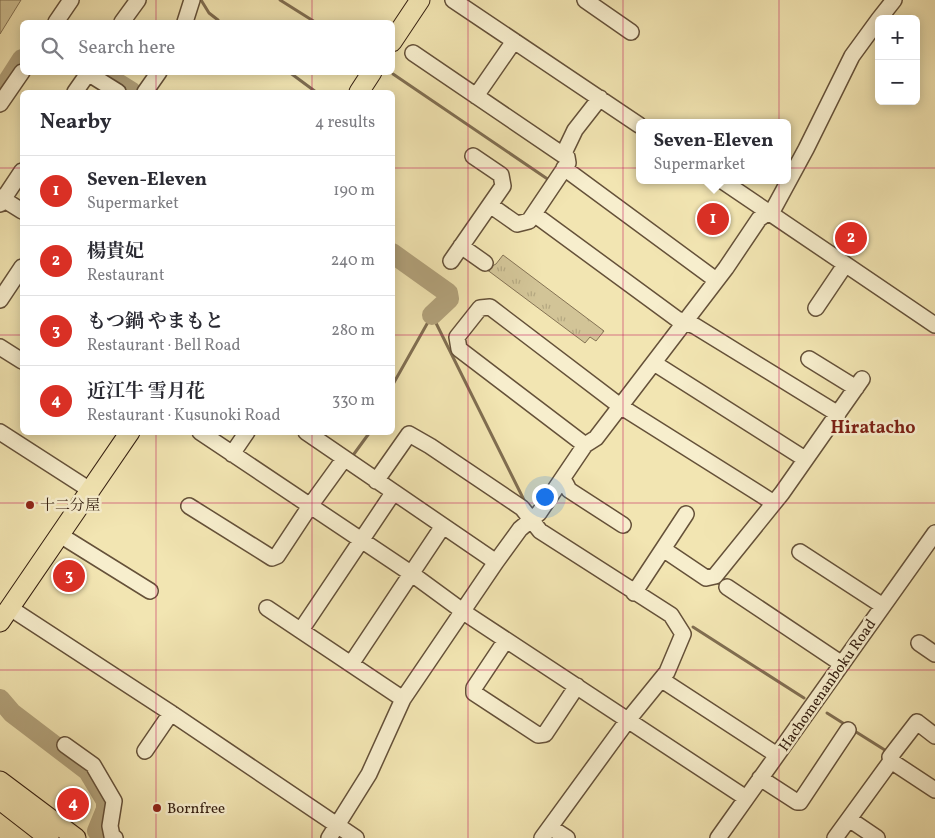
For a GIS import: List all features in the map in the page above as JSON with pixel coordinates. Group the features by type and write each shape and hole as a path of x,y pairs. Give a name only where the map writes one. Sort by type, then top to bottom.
{"main road":[{"path":"395,38 420,0"},
{"path":"360,90 370,75"},
{"path":"5,615 128,435"},
{"path":"2,795 49,838"},
{"path":"2,795 76,838"}],"street":[{"path":"57,20 71,0"},
{"path":"123,20 138,0"},
{"path":"186,20 192,0"},
{"path":"453,0 636,123"},
{"path":"585,0 631,32"},
{"path":"882,15 894,0"},
{"path":"791,177 852,56 875,24"},
{"path":"476,96 514,41"},
{"path":"413,53 476,96 564,161 716,280"},
{"path":"0,104 20,75"},
{"path":"76,90 87,75"},
{"path":"91,75 115,90"},
{"path":"146,90 157,75"},
{"path":"490,205 517,224 529,221 564,161 574,130 600,98"},
{"path":"451,261 503,186 501,175 473,156"},
{"path":"20,174 1,200 20,210"},
{"path":"727,184 935,325"},
{"path":"333,832 369,774 403,700 462,610 520,529 539,513 585,445 596,438 686,321 759,219 774,208 787,184"},
{"path":"534,214 677,319 695,326 838,414"},
{"path":"461,246 485,263"},
{"path":"816,308 845,265"},
{"path":"0,300 20,270"},
{"path":"585,445 459,349 457,338 480,308 490,307 620,406 774,503"},
{"path":"0,346 20,360"},
{"path":"662,550 706,578 715,576 774,503 859,384 809,359"},
{"path":"654,363 805,459"},
{"path":"376,481 412,429 430,446 522,508 540,531 671,615 683,634 662,680 628,720 546,832 567,838"},
{"path":"0,432 90,490"},
{"path":"204,435 412,574 506,640 746,798"},
{"path":"232,454 245,435"},
{"path":"310,435 344,460 496,562"},
{"path":"190,506 272,558 277,556 310,506 344,460"},
{"path":"561,481 566,484 569,490 623,524"},
{"path":"301,630 394,493"},
{"path":"634,593 686,514"},
{"path":"351,664 443,526"},
{"name":"Hachomenanboku Road","path":"718,838 935,533"},
{"path":"60,535 150,591"},
{"path":"800,552 883,606"},
{"path":"727,587 842,664"},
{"path":"267,608 403,700"},
{"path":"5,615 171,712 333,832 356,838"},
{"path":"506,640 474,688 474,693 538,735 545,734 577,686"},
{"path":"919,642 935,654"},
{"path":"662,680 777,755"},
{"path":"145,750 171,712"},
{"path":"835,838 890,761 890,757 917,722 935,736"},
{"path":"760,778 797,802 800,802 848,730"},
{"path":"65,745 94,766 114,801 110,826 113,837"},
{"path":"890,761 935,790"},
{"path":"848,819 877,838"}],"green space":[{"path":"0,0 21,0 0,34"},
{"path":"503,255 604,331 596,341 590,337 585,343 486,269 496,264"}],"waterway":[{"path":"201,0 209,13 218,20"},
{"path":"280,0 312,20"},
{"path":"4,87 20,62"},
{"path":"105,75 129,90"},
{"path":"293,75 313,90"},
{"path":"394,75 549,180"},
{"path":"395,255 448,293 449,299 432,315"},
{"path":"395,381 432,315 524,500"},
{"path":"351,458 368,435"},
{"path":"693,627 804,698"},
{"path":"0,699 12,713 88,771 106,801 106,809 97,831 103,838"},
{"path":"827,713 846,725"},
{"path":"853,730 888,752"}],"place":[{"name":"Seven-Eleven","path":"713,219"},
{"name":"楊貴妃","path":"851,238"},
{"name":"十二分屋","path":"30,505"},
{"name":"もつ鍋 やまもと","path":"69,576"},
{"name":"近江牛 雪月花","path":"73,804"},
{"name":"Bornfree","path":"157,808"}],"district":[{"name":"Hiratacho","path":"873,427"}]}
